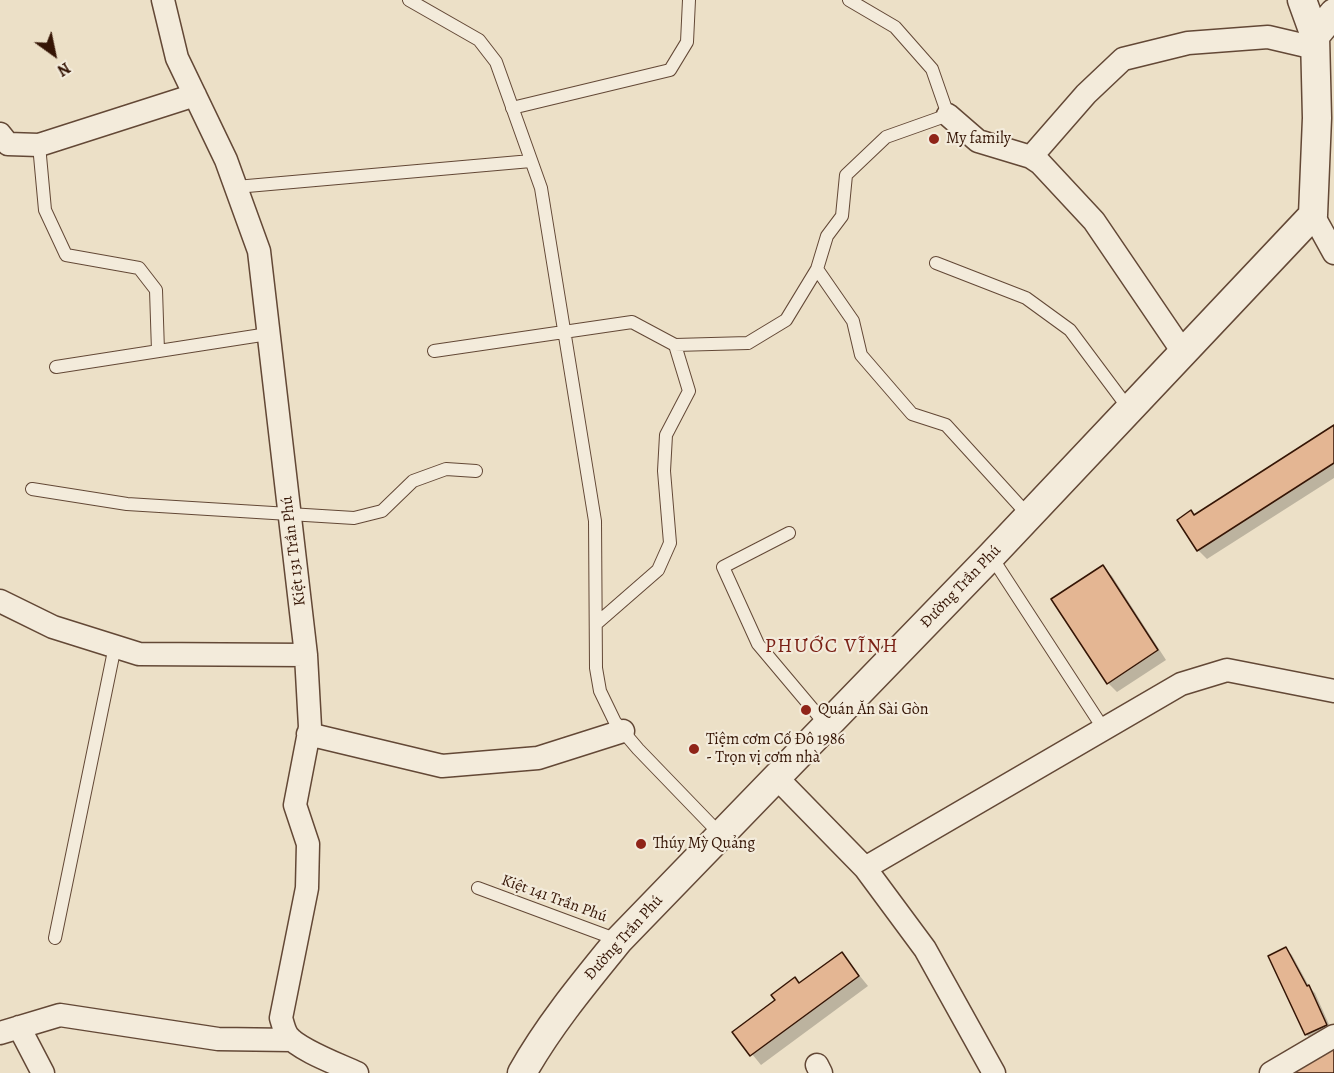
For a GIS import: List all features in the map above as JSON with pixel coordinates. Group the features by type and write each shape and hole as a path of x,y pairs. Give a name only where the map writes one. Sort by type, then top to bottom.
{"street":[{"name":"Kiệt 131 Trần Phú","path":"163,0 177,58 226,160 259,251 306,655 310,727 295,805 308,844 307,888 281,1018 286,1034 292,1040"},
{"path":"1302,0 1315,42 1317,118 1313,216 1334,253"},
{"path":"1315,42 1334,13"},
{"path":"1031,157 1086,94 1123,58 1188,44 1268,37 1315,42"},
{"path":"0,134 8,144 39,145 195,95"},
{"path":"948,115 978,141 1031,157 1040,163 1094,221 1183,352"},
{"name":"Đường Trần Phú","path":"522,1073 537,1046 572,998 619,940 991,556 1313,216"},
{"path":"0,601 53,627 139,654 306,655"},
{"path":"865,868 1181,684 1227,670 1334,691"},
{"path":"309,734 442,766 538,758 623,731"},
{"path":"777,778 865,868 925,949 969,1025 984,1069"},
{"path":"43,1073 9,1030 60,1015 218,1039 292,1040 357,1073"},
{"path":"1271,1073 1334,1036"}],"lane":[{"path":"409,0 479,40 496,62 541,188 595,521 596,668 600,691 615,722 722,835"},
{"path":"512,108 670,70 687,42 689,0"},
{"path":"434,351 632,322 675,345 748,343 786,320 817,268 827,236 842,216 846,175 886,137 948,115 932,69 895,27 849,0"},
{"path":"39,145 45,210 66,255 139,268 156,290 158,351"},
{"path":"236,188 531,161"},
{"path":"936,263 1026,298 1070,330 1129,409"},
{"path":"817,268 853,321 861,355 912,414 946,424 1028,515"},
{"path":"56,367 268,334"},
{"path":"596,624 657,570 670,543 664,471 666,435 689,390 675,345"},
{"path":"32,489 127,504 354,518 382,511 413,481 446,469 476,471"},
{"path":"789,533 723,567 758,644 827,726"},
{"path":"991,556 1102,728"},
{"path":"55,938 115,646"},
{"name":"Kiệt 141 Trần Phú","path":"478,888 619,940"}],"building":[{"path":"1334,425 1334,463 1197,551 1177,520 1191,510 1194,515"},
{"path":"1103,565 1158,650 1107,684 1051,599"},
{"path":"1286,947 1307,986 1309,985 1327,1025 1305,1035 1268,956"},
{"path":"842,952 859,976 750,1056 732,1032 775,1000 771,995 795,977 799,983"},
{"path":"1334,1046 1334,1073 1284,1073"}],"place":[{"name":"My family","path":"934,139"},
{"name":"Quán Ăn Sài Gòn","path":"806,710"},
{"name":"Tiệm cơm Cố Đô 1986 - Trọn vị cơm nhà","path":"694,749"},
{"name":"Thúy Mỳ Quảng","path":"641,844"}],"district":[{"name":"PHƯỚC VĨNH","path":"832,647"}]}
